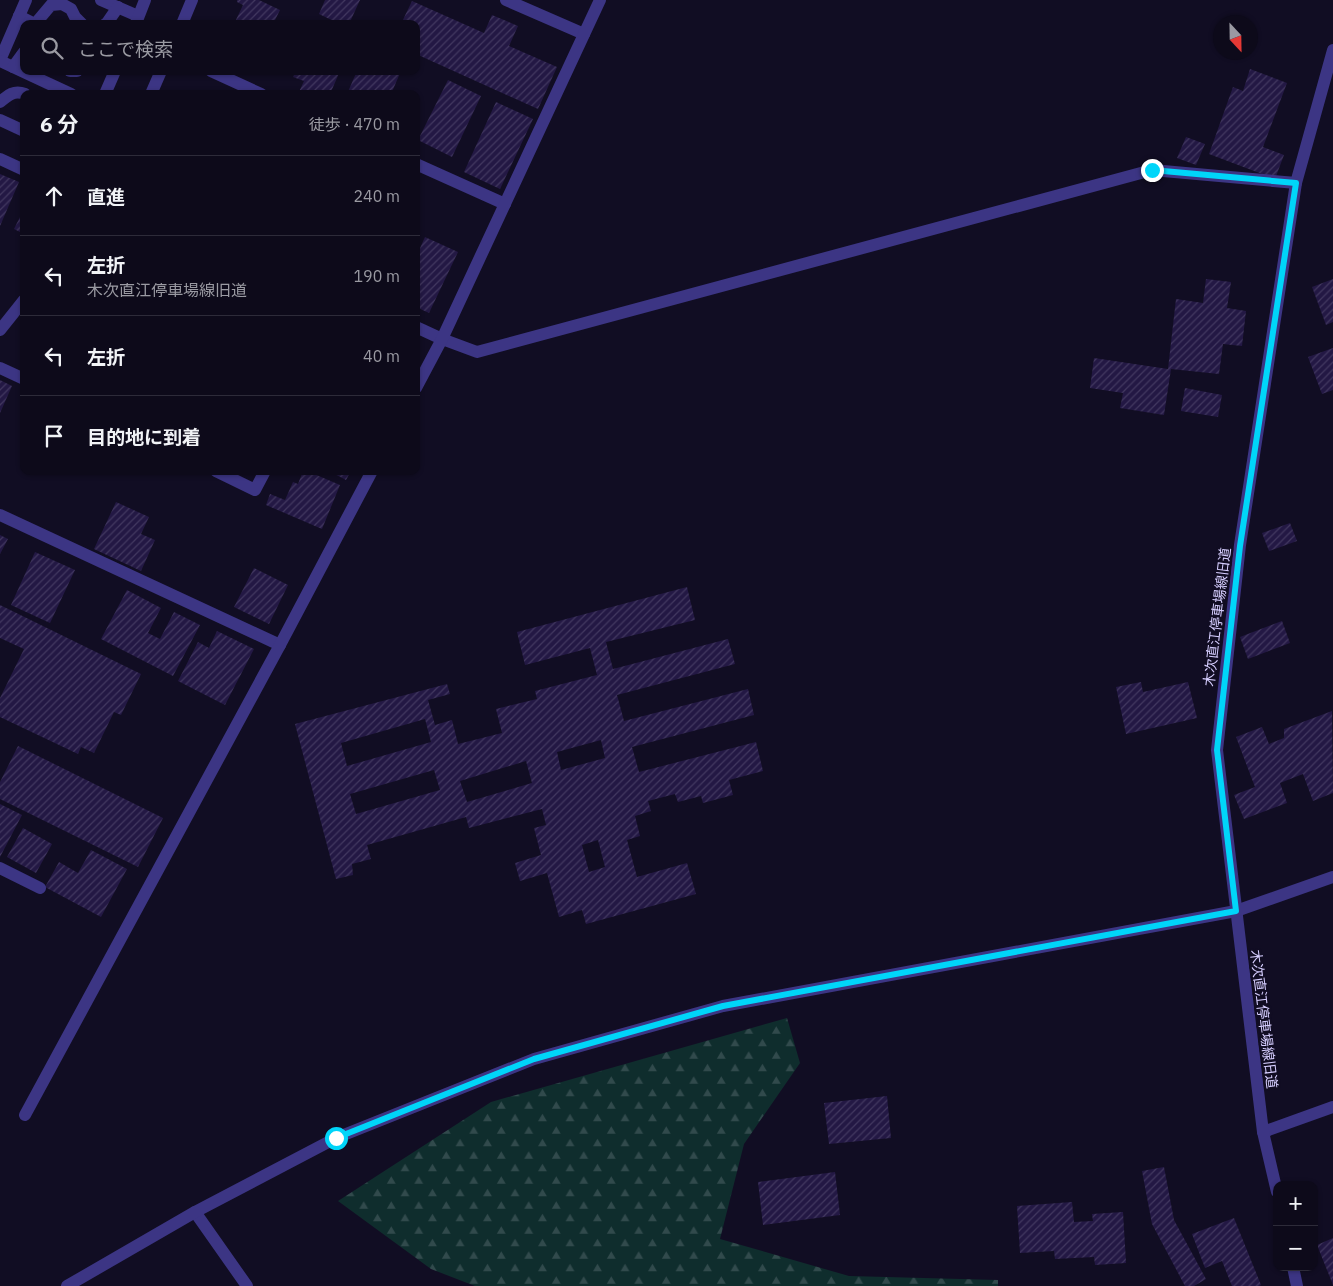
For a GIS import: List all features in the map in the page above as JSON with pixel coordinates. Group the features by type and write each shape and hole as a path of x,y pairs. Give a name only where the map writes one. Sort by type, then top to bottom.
{"street":[{"path":"102,0 118,7 137,20 146,0"},
{"path":"184,20 192,0"},
{"path":"506,0 584,34"},
{"path":"420,380 442,339 600,0"},
{"path":"38,20 51,5 62,4 72,8 78,20"},
{"path":"21,5 32,20"},
{"path":"20,70 0,61 21,5"},
{"path":"109,20 118,7"},
{"name":"木次直江停車場線旧道","path":"1274,1181 1263,1132 1217,750 1240,546 1296,183 1333,50"},
{"path":"13,67 20,57"},
{"path":"30,75 62,90"},
{"path":"107,90 113,75"},
{"path":"153,90 159,75"},
{"path":"220,75 252,90"},
{"path":"0,102 9,94 20,92"},
{"path":"0,120 20,129"},
{"path":"0,159 20,168"},
{"path":"420,166 505,204"},
{"path":"420,329 477,352 1152,170 1296,183"},
{"path":"0,330 20,305"},
{"path":"0,368 20,377"},
{"path":"224,475 255,490 263,475"},
{"path":"25,1115 370,475"},
{"path":"0,515 280,644"},
{"path":"0,868 40,888"},
{"path":"67,1286 195,1212 336,1138 534,1059 723,1006 1236,911 1333,877"},
{"path":"1263,1132 1333,1107"},
{"path":"195,1212 247,1286"},
{"path":"1294,1271 1298,1286"}],"green space":[{"path":"787,1018 800,1063 744,1144 720,1239 849,1276 998,1280 998,1286 475,1286 431,1269 338,1201 491,1102"}],"building":[{"path":"237,0 259,0 280,10 275,20 236,20 243,5 237,2"},
{"path":"325,0 360,0 351,20 332,20 319,14"},
{"path":"412,1 484,33 492,15 518,26 509,46 557,67 538,109 420,56 420,20 403,20"},
{"path":"1250,69 1287,83 1263,147 1284,155 1275,179 1209,154 1233,87 1243,91"},
{"path":"294,75 338,75 332,90 300,90 304,81 293,77"},
{"path":"355,75 399,75 393,90 349,90"},
{"path":"448,80 481,96 452,157 420,141 420,136"},
{"path":"496,102 533,119 500,189 464,172"},
{"path":"1186,137 1205,144 1196,165 1177,158"},
{"path":"0,174 19,182 0,226"},
{"path":"20,217 20,232 14,229"},
{"path":"425,237 458,252 429,313 420,309 420,248"},
{"path":"1206,279 1231,282 1227,308 1246,311 1242,346 1223,344 1219,374 1171,369 1164,415 1120,408 1123,393 1090,388 1094,358 1168,369 1176,299 1203,303"},
{"path":"1333,279 1333,322 1326,325 1312,287"},
{"path":"1333,348 1333,390 1322,394 1308,357"},
{"path":"0,380 12,386 0,413"},
{"path":"1185,388 1222,395 1218,417 1181,411"},
{"path":"301,475 316,475 340,485 322,529 266,505 270,494 285,500 293,482 298,484"},
{"path":"337,475 349,475 346,480"},
{"path":"116,502 149,517 141,534 155,540 141,571 94,549"},
{"path":"1290,523 1297,541 1269,551 1262,533"},
{"path":"0,535 8,539 0,554"},
{"path":"35,552 75,570 50,623 11,605"},
{"path":"254,568 288,585 269,624 234,607"},
{"path":"687,587 695,620 606,642 613,669 728,639 735,664 617,695 624,721 748,689 754,715 632,747 639,772 756,742 763,771 729,780 733,795 703,803 701,796 678,802 675,794 648,801 651,811 635,816 640,836 627,840 637,877 687,863 696,894 586,924 582,910 559,917 547,873 520,881 515,863 541,855 534,828 546,825 542,809 469,828 466,817 367,845 371,859 352,864 353,875 336,879 295,724 447,684 450,694 428,700 435,725 452,720 458,744 502,733 496,709 537,699 535,691 597,675 590,648 525,665 517,632","holes":["425,719 431,742 347,766 341,743","601,740 605,758 561,770 557,752","526,761 532,783 467,802 460,781","434,770 440,790 356,814 350,794","598,840 605,867 589,872 582,845"]},
{"path":"127,590 161,608 148,633 160,639 174,612 200,625 173,676 101,639"},
{"path":"0,605 141,674 121,715 114,712 94,753 81,747 78,754 0,717 0,698 24,649 0,638"},
{"path":"1282,621 1290,643 1248,659 1240,637"},
{"path":"217,631 254,649 225,705 178,681 198,642 209,648"},
{"path":"1141,682 1143,692 1188,682 1197,718 1126,734 1116,687"},
{"path":"1332,711 1333,793 1313,801 1303,774 1280,783 1287,803 1244,819 1234,795 1255,787 1236,737 1262,727 1269,744 1284,738 1284,729"},
{"path":"18,746 163,818 138,867 0,799 0,782"},
{"path":"0,804 22,815 0,857"},
{"path":"23,828 52,844 36,873 7,857"},
{"path":"91,850 127,869 101,917 45,887 59,862 78,873"},
{"path":"887,1096 891,1138 829,1144 824,1103"},
{"path":"1164,1167 1174,1220 1206,1279 1194,1286 1185,1286 1152,1224 1142,1171"},
{"path":"835,1172 840,1215 763,1225 758,1182"},
{"path":"1072,1202 1074,1222 1093,1221 1092,1214 1123,1212 1126,1263 1095,1265 1094,1257 1055,1259 1054,1251 1020,1253 1017,1206"},
{"path":"1234,1218 1261,1285 1259,1286 1232,1286 1222,1261 1205,1268 1192,1234"},
{"path":"1333,1238 1333,1285 1318,1248 1318,1245"}],"route":[{"path":"336,1138 534,1059 723,1006 1236,911 1217,750 1240,546 1296,183 1152,170"}]}
